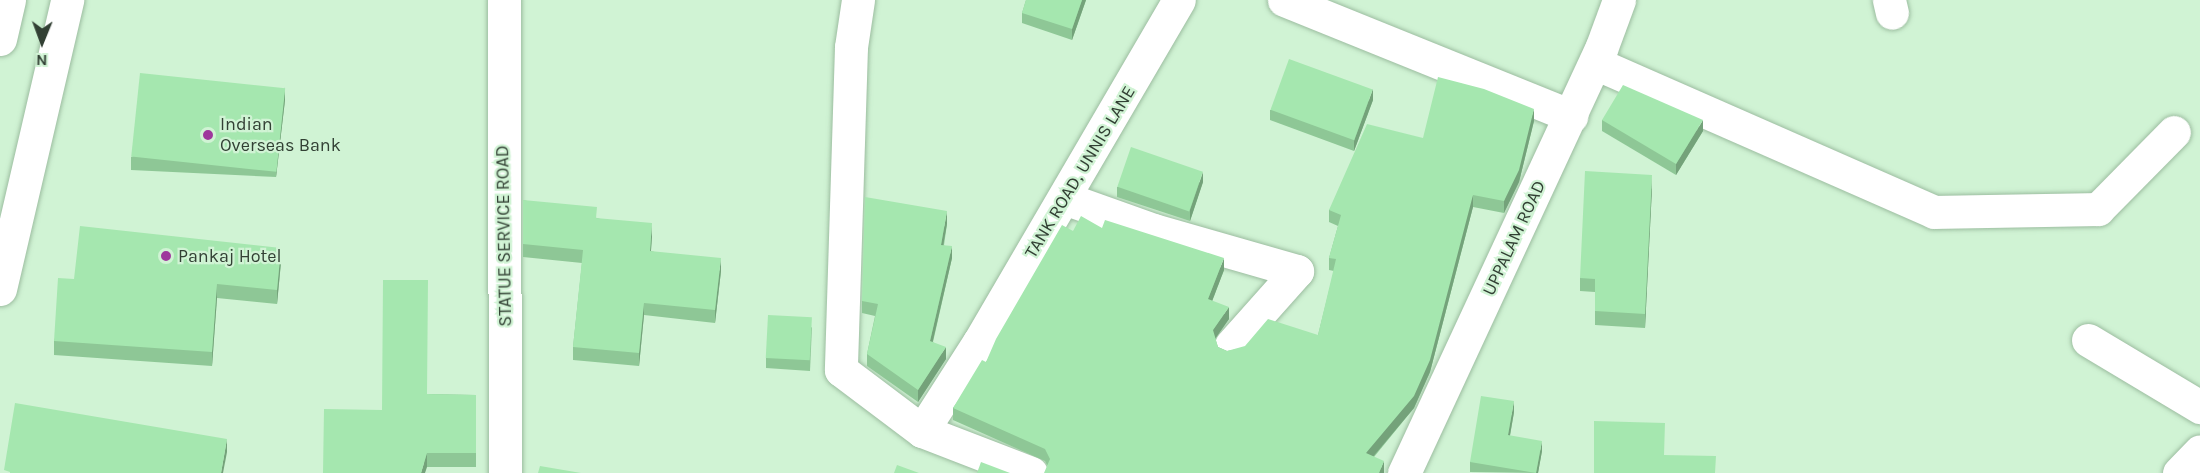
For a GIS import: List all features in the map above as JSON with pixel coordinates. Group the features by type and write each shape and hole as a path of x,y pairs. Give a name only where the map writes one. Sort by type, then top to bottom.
{"street":[{"path":"0,39 9,0"},
{"path":"0,289 67,0"},
{"name":"STATUE SERVICE ROAD","path":"504,0 514,472"},
{"path":"858,0 851,47 841,370 922,430 1031,473"},
{"name":"TANK ROAD, UNNIS LANE","path":"922,430 979,342 1179,0"},
{"path":"1284,0 1570,116"},
{"name":"UPPALAM ROAD","path":"1404,473 1595,63 1619,0"},
{"path":"1595,63 1934,212 2098,209 2174,132"},
{"path":"1064,198 1154,230 1297,271 1231,345"},
{"path":"2088,340 2200,407"},
{"path":"2179,473 2200,451"}],"building":[{"path":"1026,0 1082,0 1072,29 1022,13"},
{"path":"1289,59 1373,89 1354,140 1271,110"},
{"name":"Indian Overseas Bank","path":"140,73 285,88 276,172 131,157"},
{"path":"1438,77 1484,89 1534,109 1519,170 1504,201 1473,195 1430,360 1414,396 1366,453 1384,461 1379,473 1044,473 1050,459 1045,449 953,408 982,360 986,362 996,339 1062,225 1073,231 1081,216 1102,228 1105,220 1224,258 1208,299 1229,307 1213,330 1218,347 1227,351 1245,346 1268,319 1318,335 1336,259 1329,258 1341,215 1329,210 1367,124 1423,138"},
{"path":"1623,85 1703,120 1676,164 1602,120"},
{"path":"1131,147 1203,172 1189,211 1117,187"},
{"path":"1585,171 1652,175 1645,314 1595,311 1595,279 1580,278"},
{"path":"865,197 947,211 941,245 952,246 930,341 946,347 918,390 867,354 878,304 862,301"},
{"path":"523,200 597,207 596,218 652,223 650,251 721,258 715,310 644,303 639,353 573,347 583,250 523,244"},
{"path":"80,226 281,248 277,290 217,284 212,352 54,341 58,278 74,279"},
{"path":"383,280 428,280 427,394 476,395 476,453 427,453 421,473 323,473 324,409 382,410"},
{"path":"768,315 812,317 810,360 766,358"},
{"path":"1481,396 1514,401 1508,435 1542,441 1536,473 1470,462"},
{"path":"15,403 227,439 221,473 10,473 4,470"},
{"path":"1594,421 1665,423 1664,455 1716,456 1715,473 1594,473"},
{"path":"981,462 1010,473 977,473"},
{"path":"897,465 919,473 894,473"},
{"path":"540,466 581,473 538,473"}],"place":[{"name":"Indian Overseas Bank","path":"208,135"},
{"name":"Pankaj Hotel","path":"166,256"}]}
